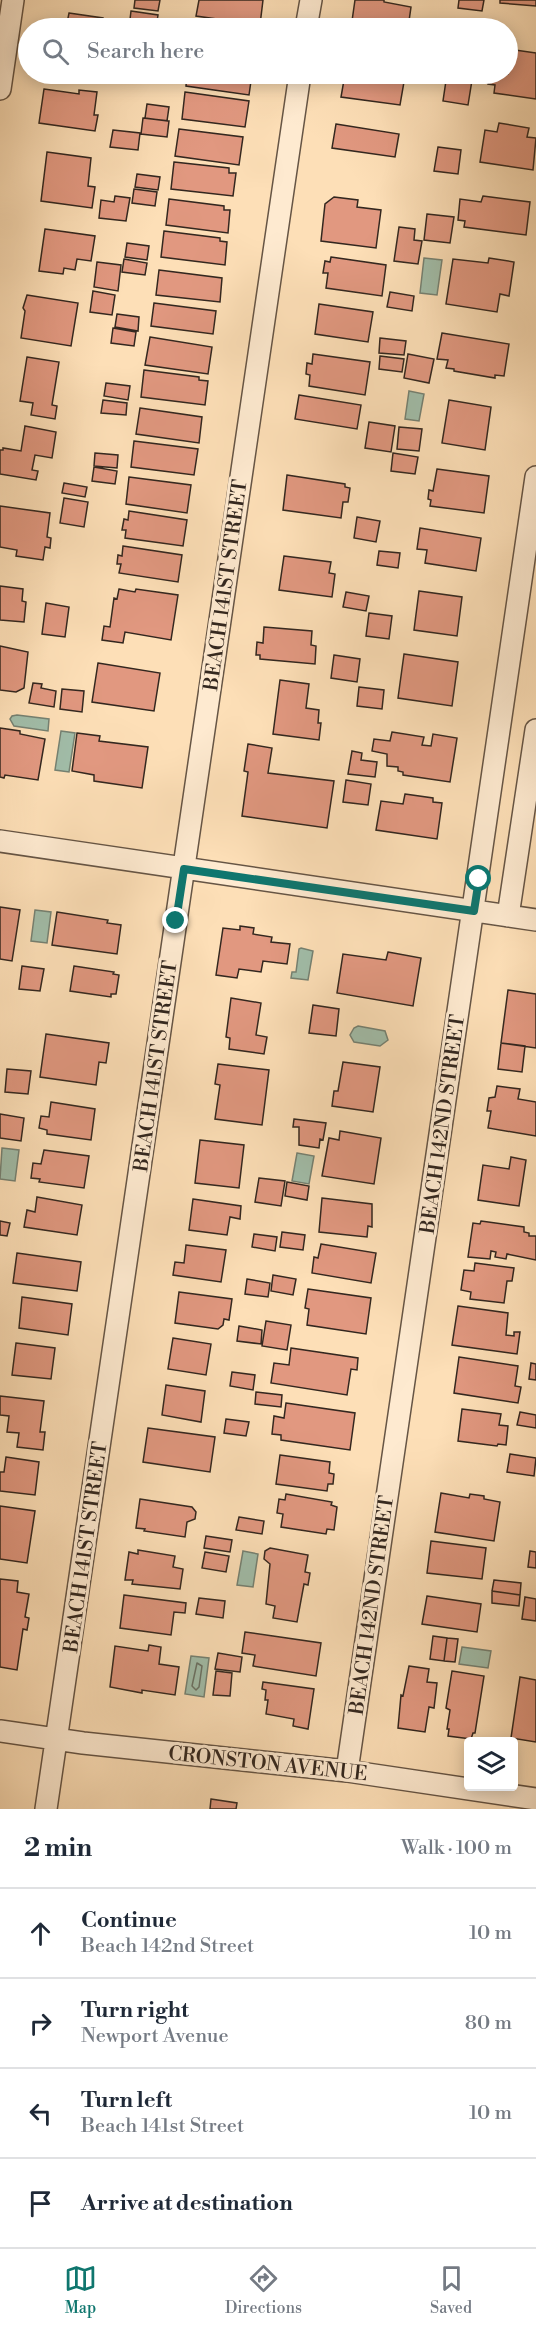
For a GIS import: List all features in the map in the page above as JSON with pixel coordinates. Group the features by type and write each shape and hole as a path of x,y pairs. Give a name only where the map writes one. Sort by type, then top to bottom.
{"street":[{"path":"0,89 13,0"},
{"path":"307,18 310,0"},
{"name":"BEACH 141ST STREET","path":"46,1809 299,84"},
{"name":"BEACH 142ND STREET","path":"347,1771 474,911 530,570 536,477"},
{"path":"508,916 536,730"},
{"path":"0,841 536,920"},
{"name":"CRONSTON AVENUE","path":"0,1731 347,1771 536,1799"}],"water":[{"path":"424,258 442,260 437,295 420,293"},
{"path":"409,391 424,394 419,421 405,419"},
{"path":"17,715 49,719 48,731 14,726 10,719"},
{"path":"61,731 75,733 69,772 55,770"},
{"path":"35,910 51,912 47,943 31,941"},
{"path":"301,948 313,951 308,980 291,978 292,972 296,972"},
{"path":"358,1026 385,1031 388,1040 380,1046 354,1042 350,1035"},
{"path":"2,1148 19,1150 15,1181 0,1179"},
{"path":"297,1153 314,1156 309,1184 292,1181"},
{"path":"243,1551 258,1554 253,1587 237,1585"},
{"path":"462,1647 491,1651 488,1668 459,1664"},
{"path":"191,1656 209,1658 204,1697 185,1694"}],"building":[{"path":"135,0 160,0 158,11 134,8"},
{"path":"199,0 263,0 261,18 196,16"},
{"path":"355,0 384,0 384,2 411,7 409,18 352,18"},
{"path":"459,0 484,0 482,11 458,8"},
{"path":"500,0 536,0 536,6 500,3"},
{"path":"131,11 158,15 158,18 130,18"},
{"path":"69,13 103,18 68,18"},
{"path":"518,50 536,53 536,99 494,93 495,85 488,84 518,84"},
{"path":"186,84 251,84 249,95 186,86"},
{"path":"343,84 404,84 400,105 341,97"},
{"path":"446,84 471,84 468,105 443,101"},
{"path":"44,89 79,94 79,90 97,92 94,115 98,115 95,131 39,123"},
{"path":"185,92 249,101 245,127 182,119"},
{"path":"147,104 169,107 167,121 145,118"},
{"path":"143,118 169,121 167,137 141,134"},
{"path":"499,123 529,128 527,137 536,138 533,170 480,162 485,130 497,132"},
{"path":"336,124 399,134 395,157 332,148"},
{"path":"179,129 243,137 239,165 175,156"},
{"path":"113,130 140,133 138,150 110,147"},
{"path":"438,147 461,150 458,174 434,171"},
{"path":"47,152 91,158 88,186 95,187 92,208 41,201"},
{"path":"174,162 229,168 229,173 236,173 233,196 171,189"},
{"path":"137,174 160,177 158,190 135,187"},
{"path":"134,189 157,192 155,206 132,203"},
{"path":"115,196 130,198 126,221 99,218 101,200 114,202"},
{"path":"483,196 530,202 526,235 464,227 465,221 458,220 460,199 481,202"},
{"path":"334,197 358,200 357,207 381,210 376,248 321,241 325,204"},
{"path":"169,199 224,206 224,210 230,210 228,233 166,225"},
{"path":"427,214 454,217 450,243 424,240"},
{"path":"399,227 415,229 414,240 422,241 418,264 394,261"},
{"path":"45,229 95,236 91,261 77,259 75,270 64,268 63,274 39,271"},
{"path":"164,231 220,238 220,241 227,242 225,265 161,257"},
{"path":"127,243 149,246 147,260 125,257"},
{"path":"331,257 386,265 382,296 326,288 328,273 323,273 325,261 330,262"},
{"path":"489,258 514,262 509,296 500,294 497,312 446,304 453,259 488,263"},
{"path":"124,259 147,263 145,275 122,272"},
{"path":"97,262 121,265 118,291 94,287"},
{"path":"159,270 222,278 220,302 156,295"},
{"path":"93,291 115,295 112,315 90,312"},
{"path":"390,292 414,296 412,311 387,307"},
{"path":"27,295 78,303 71,346 21,338 25,311 23,308"},
{"path":"154,303 216,311 213,334 151,326"},
{"path":"319,304 373,312 368,342 315,334"},
{"path":"117,314 139,317 138,331 115,327"},
{"path":"113,328 136,332 134,346 111,343"},
{"path":"442,333 509,344 504,376 495,375 495,378 446,368 448,360 437,359"},
{"path":"150,337 212,347 208,374 145,365"},
{"path":"380,338 406,341 404,355 379,353"},
{"path":"313,354 370,362 365,395 309,386 310,375 306,374 307,363 312,364"},
{"path":"408,354 434,359 429,383 404,378"},
{"path":"380,356 404,359 402,372 379,369"},
{"path":"27,357 59,362 52,405 57,406 55,419 31,415 33,403 20,401"},
{"path":"144,370 199,377 199,380 208,381 205,405 141,397"},
{"path":"106,383 130,386 128,400 104,396"},
{"path":"299,395 361,405 357,429 295,419"},
{"path":"103,400 127,403 126,415 101,413"},
{"path":"449,400 491,407 485,450 442,443"},
{"path":"140,408 202,417 199,443 136,434"},
{"path":"369,422 395,426 391,452 365,448"},
{"path":"25,426 56,432 52,458 35,455 32,470 38,471 36,480 0,474 0,450 3,448 21,451"},
{"path":"399,427 422,429 419,451 397,449"},
{"path":"134,441 198,449 194,475 131,467"},
{"path":"95,453 118,455 117,468 94,466"},
{"path":"393,453 418,457 415,474 391,471"},
{"path":"94,467 117,471 115,484 92,481"},
{"path":"437,469 489,476 484,513 430,506 429,490 433,491"},
{"path":"287,475 345,484 345,487 350,488 348,502 343,502 341,518 283,510"},
{"path":"129,477 191,485 187,513 126,504"},
{"path":"64,483 87,487 85,497 62,493"},
{"path":"64,498 88,502 84,527 60,523"},
{"path":"0,506 50,513 47,537 51,538 50,548 45,547 43,560 16,556 17,550 0,547"},
{"path":"129,511 187,520 183,546 125,538 126,530 122,530 124,519 128,520"},
{"path":"357,517 380,521 376,542 354,538"},
{"path":"420,528 481,538 476,571 425,563 427,550 417,549"},
{"path":"123,546 182,555 178,582 119,573 121,564 117,564 118,555 122,556"},
{"path":"379,551 400,553 398,568 377,565"},
{"path":"284,556 331,562 329,573 335,574 332,597 279,590"},
{"path":"0,586 23,589 22,601 26,602 24,622 0,620"},
{"path":"119,589 178,595 171,640 125,632 123,643 102,640 104,626 110,627 114,598 117,599"},
{"path":"419,591 462,597 457,636 414,630"},
{"path":"346,592 369,596 366,611 343,607"},
{"path":"46,603 69,607 65,637 42,634"},
{"path":"369,613 392,616 389,639 366,636"},
{"path":"264,627 312,631 311,645 316,646 315,664 260,659 260,655 256,655 257,642 263,643"},
{"path":"0,646 28,652 24,688 16,692 0,690"},
{"path":"404,654 458,662 452,706 398,698"},
{"path":"334,655 360,659 357,682 331,678"},
{"path":"98,663 160,673 154,711 92,702"},
{"path":"280,680 309,684 306,708 319,710 318,723 321,723 319,740 273,734"},
{"path":"33,683 42,684 41,688 56,691 54,707 29,703"},
{"path":"359,687 384,690 382,709 357,706"},
{"path":"62,689 84,691 82,712 60,709"},
{"path":"0,728 20,731 20,734 45,739 38,780 5,775 4,778 0,777"},
{"path":"392,732 424,737 422,745 431,746 433,734 457,738 450,782 403,775 403,772 398,771 398,767 387,766 387,754 372,751 374,739 390,741"},
{"path":"77,733 100,736 99,741 148,747 142,788 94,781 94,775 72,771"},
{"path":"248,744 272,748 268,773 334,781 327,828 242,816 248,772 244,771"},
{"path":"352,751 362,753 361,760 377,762 375,777 348,774"},
{"path":"346,780 371,784 368,805 343,802"},
{"path":"405,794 433,798 433,802 442,803 437,839 376,830 381,801 403,804"},
{"path":"0,907 20,910 12,961 0,959"},
{"path":"57,912 108,920 107,923 121,925 117,954 52,945"},
{"path":"240,926 254,928 253,934 272,937 271,942 290,944 287,964 263,961 261,972 239,969 237,978 216,975 223,928 240,930"},
{"path":"388,952 421,958 413,1006 337,993 343,954 386,960"},
{"path":"22,966 44,969 40,991 19,989"},
{"path":"74,966 114,972 113,974 119,975 116,994 111,994 111,997 70,991"},
{"path":"508,990 536,994 536,1048 501,1043"},
{"path":"231,998 261,1003 256,1035 267,1037 264,1054 229,1049 230,1038 226,1037"},
{"path":"313,1005 339,1009 336,1036 309,1033"},
{"path":"46,1034 109,1043 106,1063 99,1062 96,1085 40,1077"},
{"path":"501,1043 525,1046 522,1072 498,1069"},
{"path":"343,1062 380,1067 373,1112 332,1106 334,1091 338,1091"},
{"path":"218,1064 269,1070 262,1125 215,1119 220,1085 215,1084"},
{"path":"7,1069 31,1071 28,1094 5,1092"},
{"path":"497,1086 520,1089 518,1099 536,1102 536,1136 488,1128 491,1111 487,1111 489,1098 495,1097"},
{"path":"51,1102 95,1109 91,1140 47,1134 47,1130 39,1128 41,1116 49,1117"},
{"path":"0,1114 24,1118 21,1141 0,1138"},
{"path":"294,1119 326,1123 319,1148 299,1145 299,1127 293,1127"},
{"path":"340,1131 381,1138 374,1184 322,1176 329,1138 339,1140"},
{"path":"200,1140 244,1145 239,1188 195,1183"},
{"path":"44,1150 89,1156 84,1188 39,1182 40,1179 31,1178 33,1163 41,1164"},
{"path":"511,1157 526,1160 519,1206 478,1200 483,1165 509,1169"},
{"path":"259,1178 285,1181 281,1206 255,1202"},
{"path":"287,1182 309,1186 307,1200 285,1196"},
{"path":"37,1197 82,1205 77,1235 24,1227 27,1210 35,1212"},
{"path":"322,1198 372,1204 372,1227 368,1226 367,1237 319,1232"},
{"path":"193,1199 241,1206 240,1219 230,1217 227,1235 189,1230"},
{"path":"0,1221 10,1223 7,1236 0,1235"},
{"path":"481,1221 524,1227 524,1232 529,1233 529,1236 536,1236 536,1260 507,1254 506,1259 495,1257 496,1252 491,1251 490,1259 468,1257 473,1223 480,1224"},
{"path":"282,1232 305,1235 303,1250 280,1247"},
{"path":"254,1234 277,1237 275,1251 252,1247"},
{"path":"321,1244 376,1253 371,1283 312,1273 314,1257 318,1258"},
{"path":"186,1245 226,1250 221,1282 173,1275 175,1262 184,1263"},
{"path":"17,1253 81,1262 77,1291 13,1283"},
{"path":"475,1263 514,1268 512,1281 507,1281 504,1303 470,1299 471,1292 461,1290 464,1270 474,1271"},
{"path":"273,1275 296,1279 293,1295 271,1291"},
{"path":"247,1279 270,1283 268,1297 245,1294"},
{"path":"308,1289 371,1298 366,1334 307,1325 309,1309 305,1308"},
{"path":"179,1292 232,1299 229,1320 224,1319 223,1325 218,1329 175,1323"},
{"path":"22,1297 72,1304 68,1335 19,1328"},
{"path":"458,1306 508,1313 506,1335 514,1336 514,1332 520,1332 517,1354 452,1345"},
{"path":"266,1321 291,1325 287,1350 262,1346"},
{"path":"239,1326 262,1330 261,1344 237,1341"},
{"path":"173,1338 211,1344 206,1375 168,1369"},
{"path":"16,1343 55,1348 51,1379 12,1375"},
{"path":"291,1348 358,1358 357,1370 351,1369 347,1395 271,1383 274,1363 289,1365"},
{"path":"459,1357 518,1366 515,1386 521,1387 518,1403 454,1393"},
{"path":"531,1363 536,1364 536,1380 529,1379"},
{"path":"232,1372 255,1375 253,1390 230,1386"},
{"path":"166,1385 205,1391 201,1422 162,1415"},
{"path":"256,1392 282,1395 281,1407 255,1404"},
{"path":"0,1396 44,1401 40,1432 45,1432 43,1450 17,1447 19,1433 7,1432 9,1416 0,1415"},
{"path":"286,1403 355,1413 350,1450 281,1440 281,1435 272,1434 274,1416 284,1418"},
{"path":"462,1409 501,1414 499,1425 508,1426 506,1445 458,1441"},
{"path":"520,1412 536,1415 536,1428 517,1425"},
{"path":"226,1419 249,1422 246,1436 224,1433"},
{"path":"148,1428 215,1437 210,1472 143,1462"},
{"path":"510,1454 536,1458 534,1476 507,1472"},
{"path":"280,1455 330,1462 329,1473 334,1474 333,1484 328,1484 327,1491 276,1484"},
{"path":"6,1457 39,1462 35,1495 0,1491 0,1472 4,1472"},
{"path":"441,1493 469,1498 470,1494 484,1496 484,1499 500,1502 494,1541 435,1532"},
{"path":"286,1494 332,1502 331,1505 337,1507 334,1530 327,1529 326,1534 281,1527 283,1514 277,1513 279,1499 285,1500"},
{"path":"140,1499 192,1507 196,1512 195,1519 187,1522 185,1537 136,1528"},
{"path":"0,1506 35,1511 27,1563 0,1559"},
{"path":"239,1517 264,1521 262,1534 236,1530"},
{"path":"206,1536 232,1540 230,1552 204,1548"},
{"path":"431,1541 486,1548 482,1579 427,1573"},
{"path":"270,1548 308,1555 305,1572 310,1573 308,1585 304,1584 297,1622 273,1618 275,1606 266,1604 270,1564 264,1559 265,1551"},
{"path":"138,1550 175,1556 173,1567 183,1569 180,1589 132,1584 133,1580 125,1580 129,1552 138,1554"},
{"path":"530,1551 536,1552 536,1568 528,1567"},
{"path":"205,1552 229,1556 226,1572 202,1568"},
{"path":"0,1579 18,1581 17,1592 29,1594 25,1617 29,1618 27,1630 23,1629 17,1670 0,1667"},
{"path":"494,1580 521,1583 520,1595 492,1591"},
{"path":"492,1591 520,1595 519,1606 492,1603"},
{"path":"124,1595 186,1603 185,1613 174,1612 171,1635 120,1628"},
{"path":"427,1596 481,1604 477,1632 422,1624"},
{"path":"525,1597 536,1599 536,1621 522,1619"},
{"path":"199,1598 225,1601 223,1618 196,1614"},
{"path":"245,1632 321,1643 316,1676 253,1666 255,1655 242,1653"},
{"path":"433,1636 447,1638 444,1661 430,1659"},
{"path":"447,1638 458,1639 455,1662 444,1661"},
{"path":"149,1645 161,1647 159,1664 179,1667 175,1695 142,1690 142,1693 110,1687 115,1646 148,1651"},
{"path":"218,1653 242,1657 240,1672 215,1669"},
{"path":"409,1666 429,1669 427,1682 437,1683 434,1708 429,1707 425,1732 398,1728 401,1695 403,1696"},
{"path":"216,1671 232,1673 230,1696 213,1695"},
{"path":"452,1671 484,1676 475,1733 472,1737 448,1736 450,1710 446,1708"},
{"path":"520,1677 536,1680 536,1742 511,1737"},
{"path":"263,1682 314,1689 308,1729 293,1726 294,1719 266,1714 268,1700 265,1700 266,1690 262,1689"},
{"path":"211,1799 237,1803 236,1809 210,1809"}],"route":[{"path":"176,921 184,869 474,911 479,879"}]}
